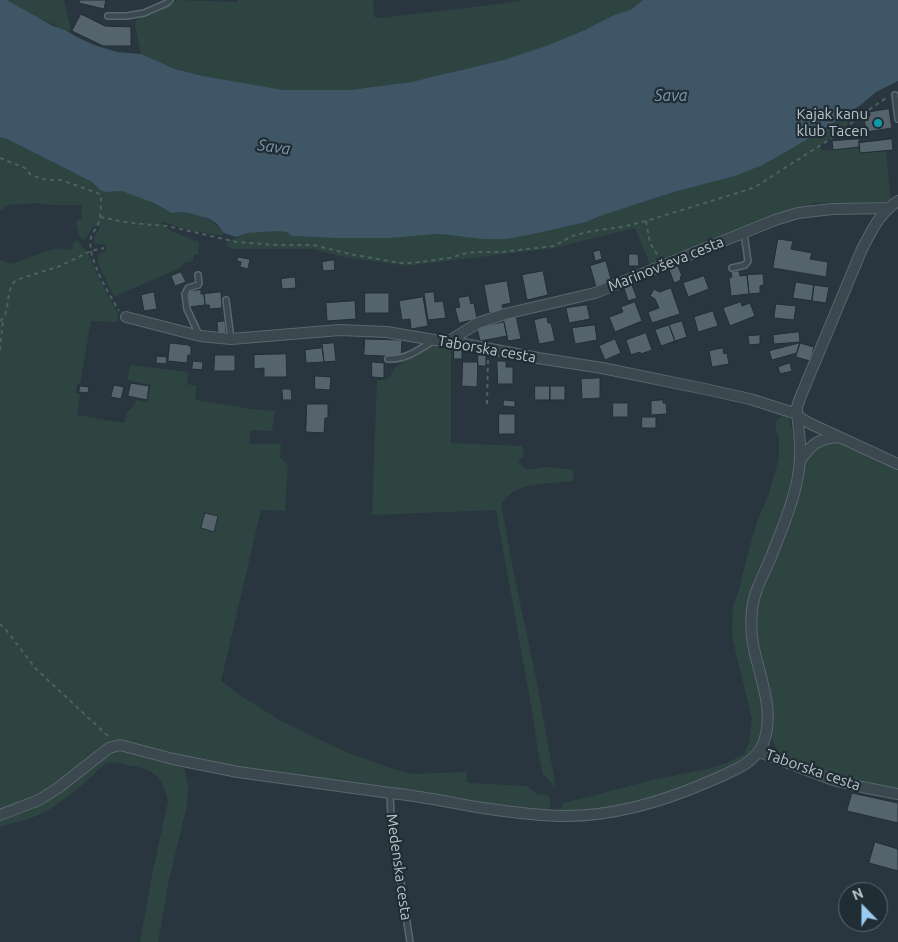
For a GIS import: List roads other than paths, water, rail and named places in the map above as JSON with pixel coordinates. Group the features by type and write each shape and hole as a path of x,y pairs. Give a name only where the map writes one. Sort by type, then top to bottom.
{"street":[{"path":"898,201 889,208 874,226 862,250 800,398 797,414 811,424 898,464"},
{"name":"Marinovševa cesta","path":"449,341 478,323 531,307 595,293 744,232 798,213 832,209 889,208"},
{"name":"Taborska cesta","path":"126,318 200,336 231,339 340,330 387,332 602,368 750,399 797,414 800,461 794,493 787,516 757,589 752,609 753,643 766,696 767,713 765,735 758,752 833,780 898,794"},
{"path":"800,461 807,450 816,443 826,438 839,437"},
{"path":"0,815 39,800 109,748 120,745 173,759 238,772 415,795 482,808 565,816 623,810 664,798 735,770 758,752"}],"lane":[{"path":"108,16 127,16 144,13 170,0"},
{"path":"896,95 898,119"},
{"path":"732,268 744,265 748,261 744,232"},
{"path":"198,274 198,285 188,288 184,294 187,309 200,336"},
{"path":"226,300 231,339"},
{"path":"388,359 400,358 434,340"},
{"name":"Medenska cesta","path":"390,793 391,816 410,942"}],"water":[{"name":"Sava","path":"0,0 7,0 51,25 94,45 117,52 141,54 175,69 203,76 283,90 350,90 411,82 503,60 546,46 585,30 612,16 632,9 643,0 898,0 898,81 876,92 862,104 815,135 763,165 735,176 674,192 586,222 507,239 483,239 436,234 390,238 335,238 292,236 286,232 278,231 248,233 236,237 224,233 210,219 182,212 171,213 154,203 122,191 105,192 100,190 92,182 0,137"}],"place":[{"name":"Kajak kanu klub Tacen","path":"878,123"}]}
